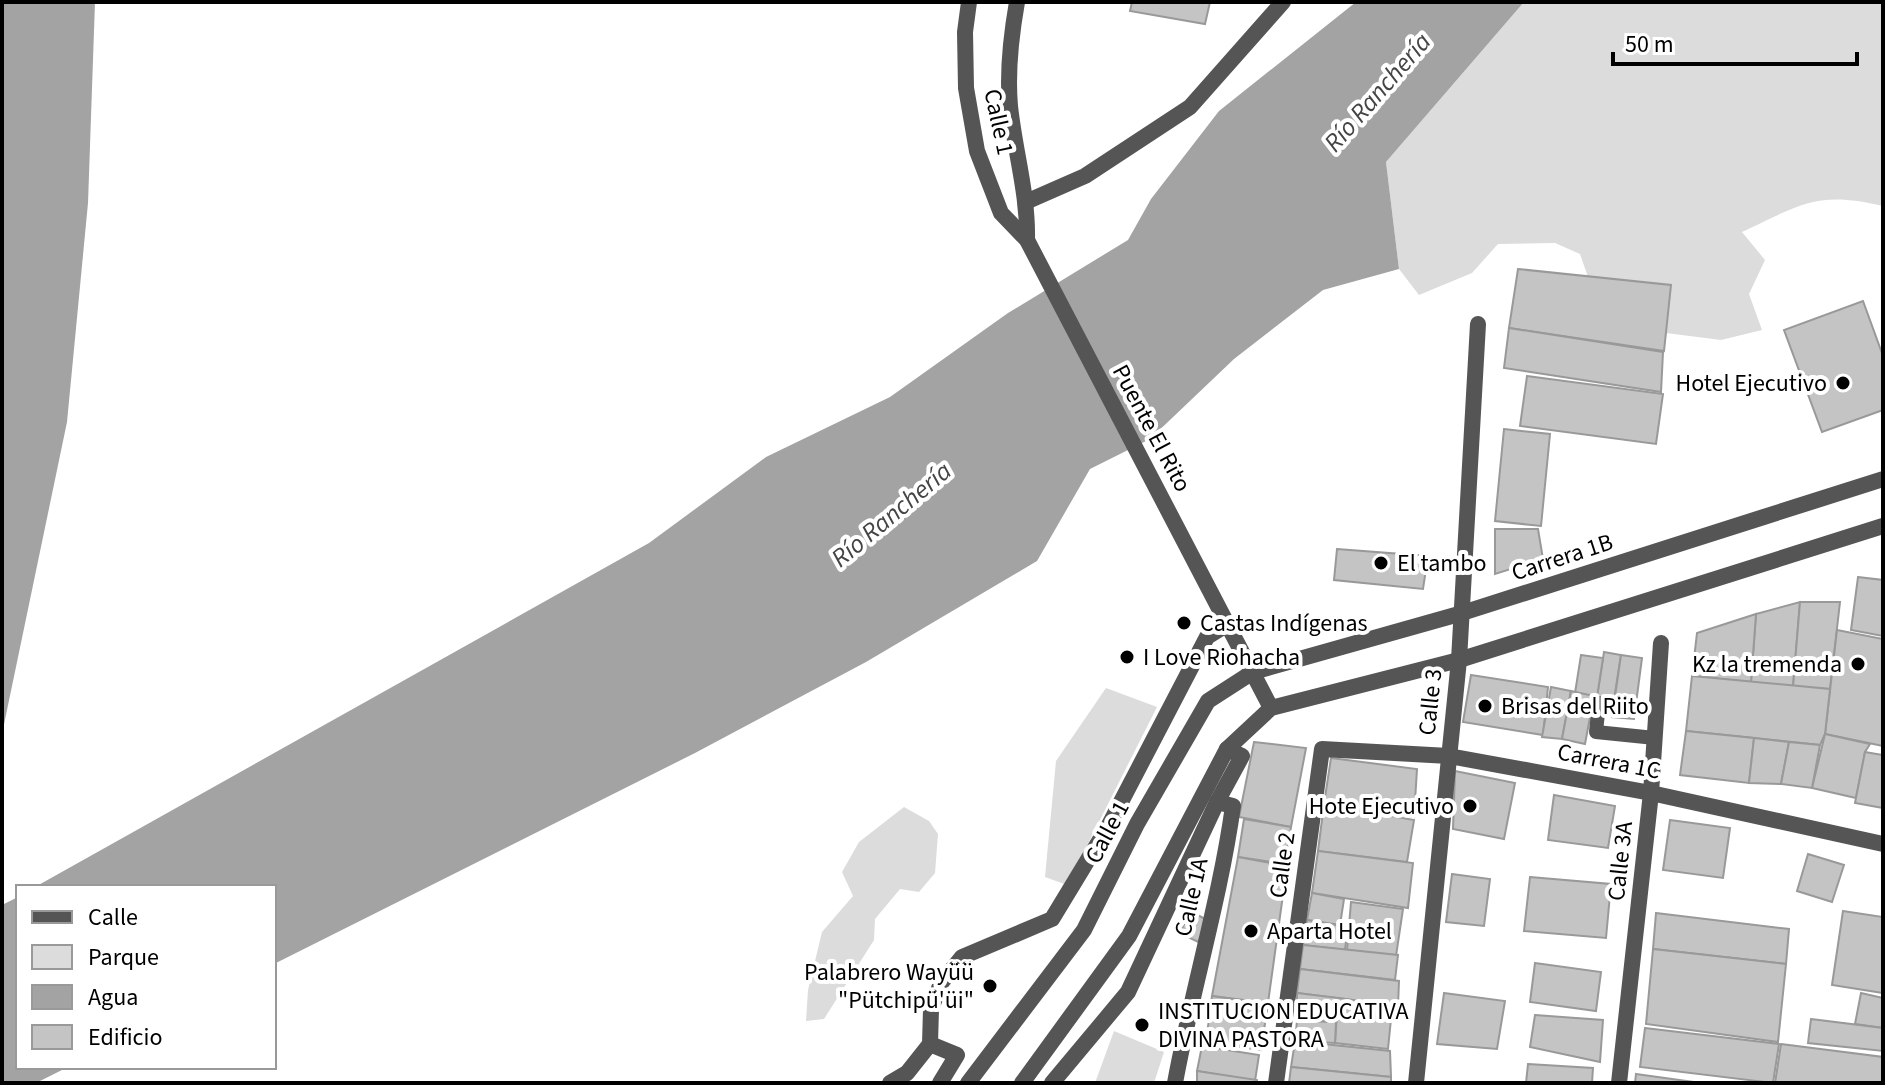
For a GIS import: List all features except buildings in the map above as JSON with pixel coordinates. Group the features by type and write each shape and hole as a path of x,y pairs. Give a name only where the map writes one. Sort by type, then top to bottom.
{"street":[{"name":"Calle 1","path":"969,2 965,32 966,88 977,151 1001,213 1027,240 1043,271"},
{"name":"Calle 1","path":"1017,2 1011,36 1010,103 1028,201 1027,240"},
{"path":"1028,201 1085,176 1190,107 1283,2"},
{"name":"Puente El Rito","path":"1043,271 1228,624"},
{"name":"Calle 3","path":"1416,1083 1459,660 1459,614 1478,324"},
{"name":"Carrera 1B","path":"1253,672 1459,614 1883,479"},
{"path":"1022,1083 1129,936 1227,749 1271,708 1459,660 1883,526"},
{"path":"890,1083 907,1073 930,1044 931,1009 941,983 962,957 1052,919 1109,825 1207,637 1228,624 1271,708"},
{"name":"Calle 3A","path":"1619,1083 1651,793 1661,643"},
{"name":"Calle 1","path":"968,1083 1084,930 1137,824 1208,701 1253,672"},
{"path":"1052,1083 1128,992 1217,802 1242,756 1227,749"},
{"name":"Carrera 1C","path":"1322,749 1449,756 1651,793 1883,844"},
{"name":"Calle 2","path":"1276,1083 1322,749"},
{"name":"Calle 1A","path":"1175,1083 1188,1013 1226,861 1233,806 1217,802"},
{"path":"930,1044 957,1055 940,1083"}],"lane":[{"path":"1599,703 1596,732 1655,738"}],"green space":[{"path":"1524,2 1883,2 1883,206 1860,201 1825,200 1795,208 1742,232 1765,260 1749,294 1762,330 1721,340 1666,333 1671,285 1588,277 1580,254 1555,243 1498,244 1472,273 1419,295 1399,269 1386,162"},
{"path":"1106,688 1157,707 1067,885 1045,877 1056,761"},
{"path":"904,807 929,821 938,834 935,873 919,892 900,889 875,919 874,940 824,1019 806,1021 808,990 822,932 853,896 842,872 859,842"},
{"path":"1114,1031 1164,1052 1154,1083 1095,1083"}],"water":[{"path":"2,2 95,2 88,203 67,422 2,734"},
{"name":"Río Ranchería","path":"1356,2 1524,2 1386,162 1399,269 1323,290 1234,359 1150,439 1090,469 1037,561 866,662 695,753 276,963 276,885 39,885 649,543 766,457 890,397 1008,313 1128,240 1151,199 1219,111"},
{"path":"16,898 16,1069 64,1069 36,1083 2,1083 2,905"}],"place":[{"name":"Hotel Ejecutivo","path":"1843,383"},
{"name":"El tambo","path":"1381,563"},
{"name":"Castas Indígenas","path":"1184,623"},
{"name":"I Love Riohacha","path":"1127,657"},
{"name":"Kz la tremenda","path":"1858,664"},
{"name":"Brisas del Riito","path":"1485,706"},
{"name":"Hote Ejecutivo","path":"1470,806"},
{"name":"Aparta Hotel","path":"1251,931"},
{"name":"Palabrero Wayüü \"Pütchipü'üi\"","path":"990,986"},
{"name":"INSTITUCION EDUCATIVA DIVINA PASTORA","path":"1142,1025"}]}
